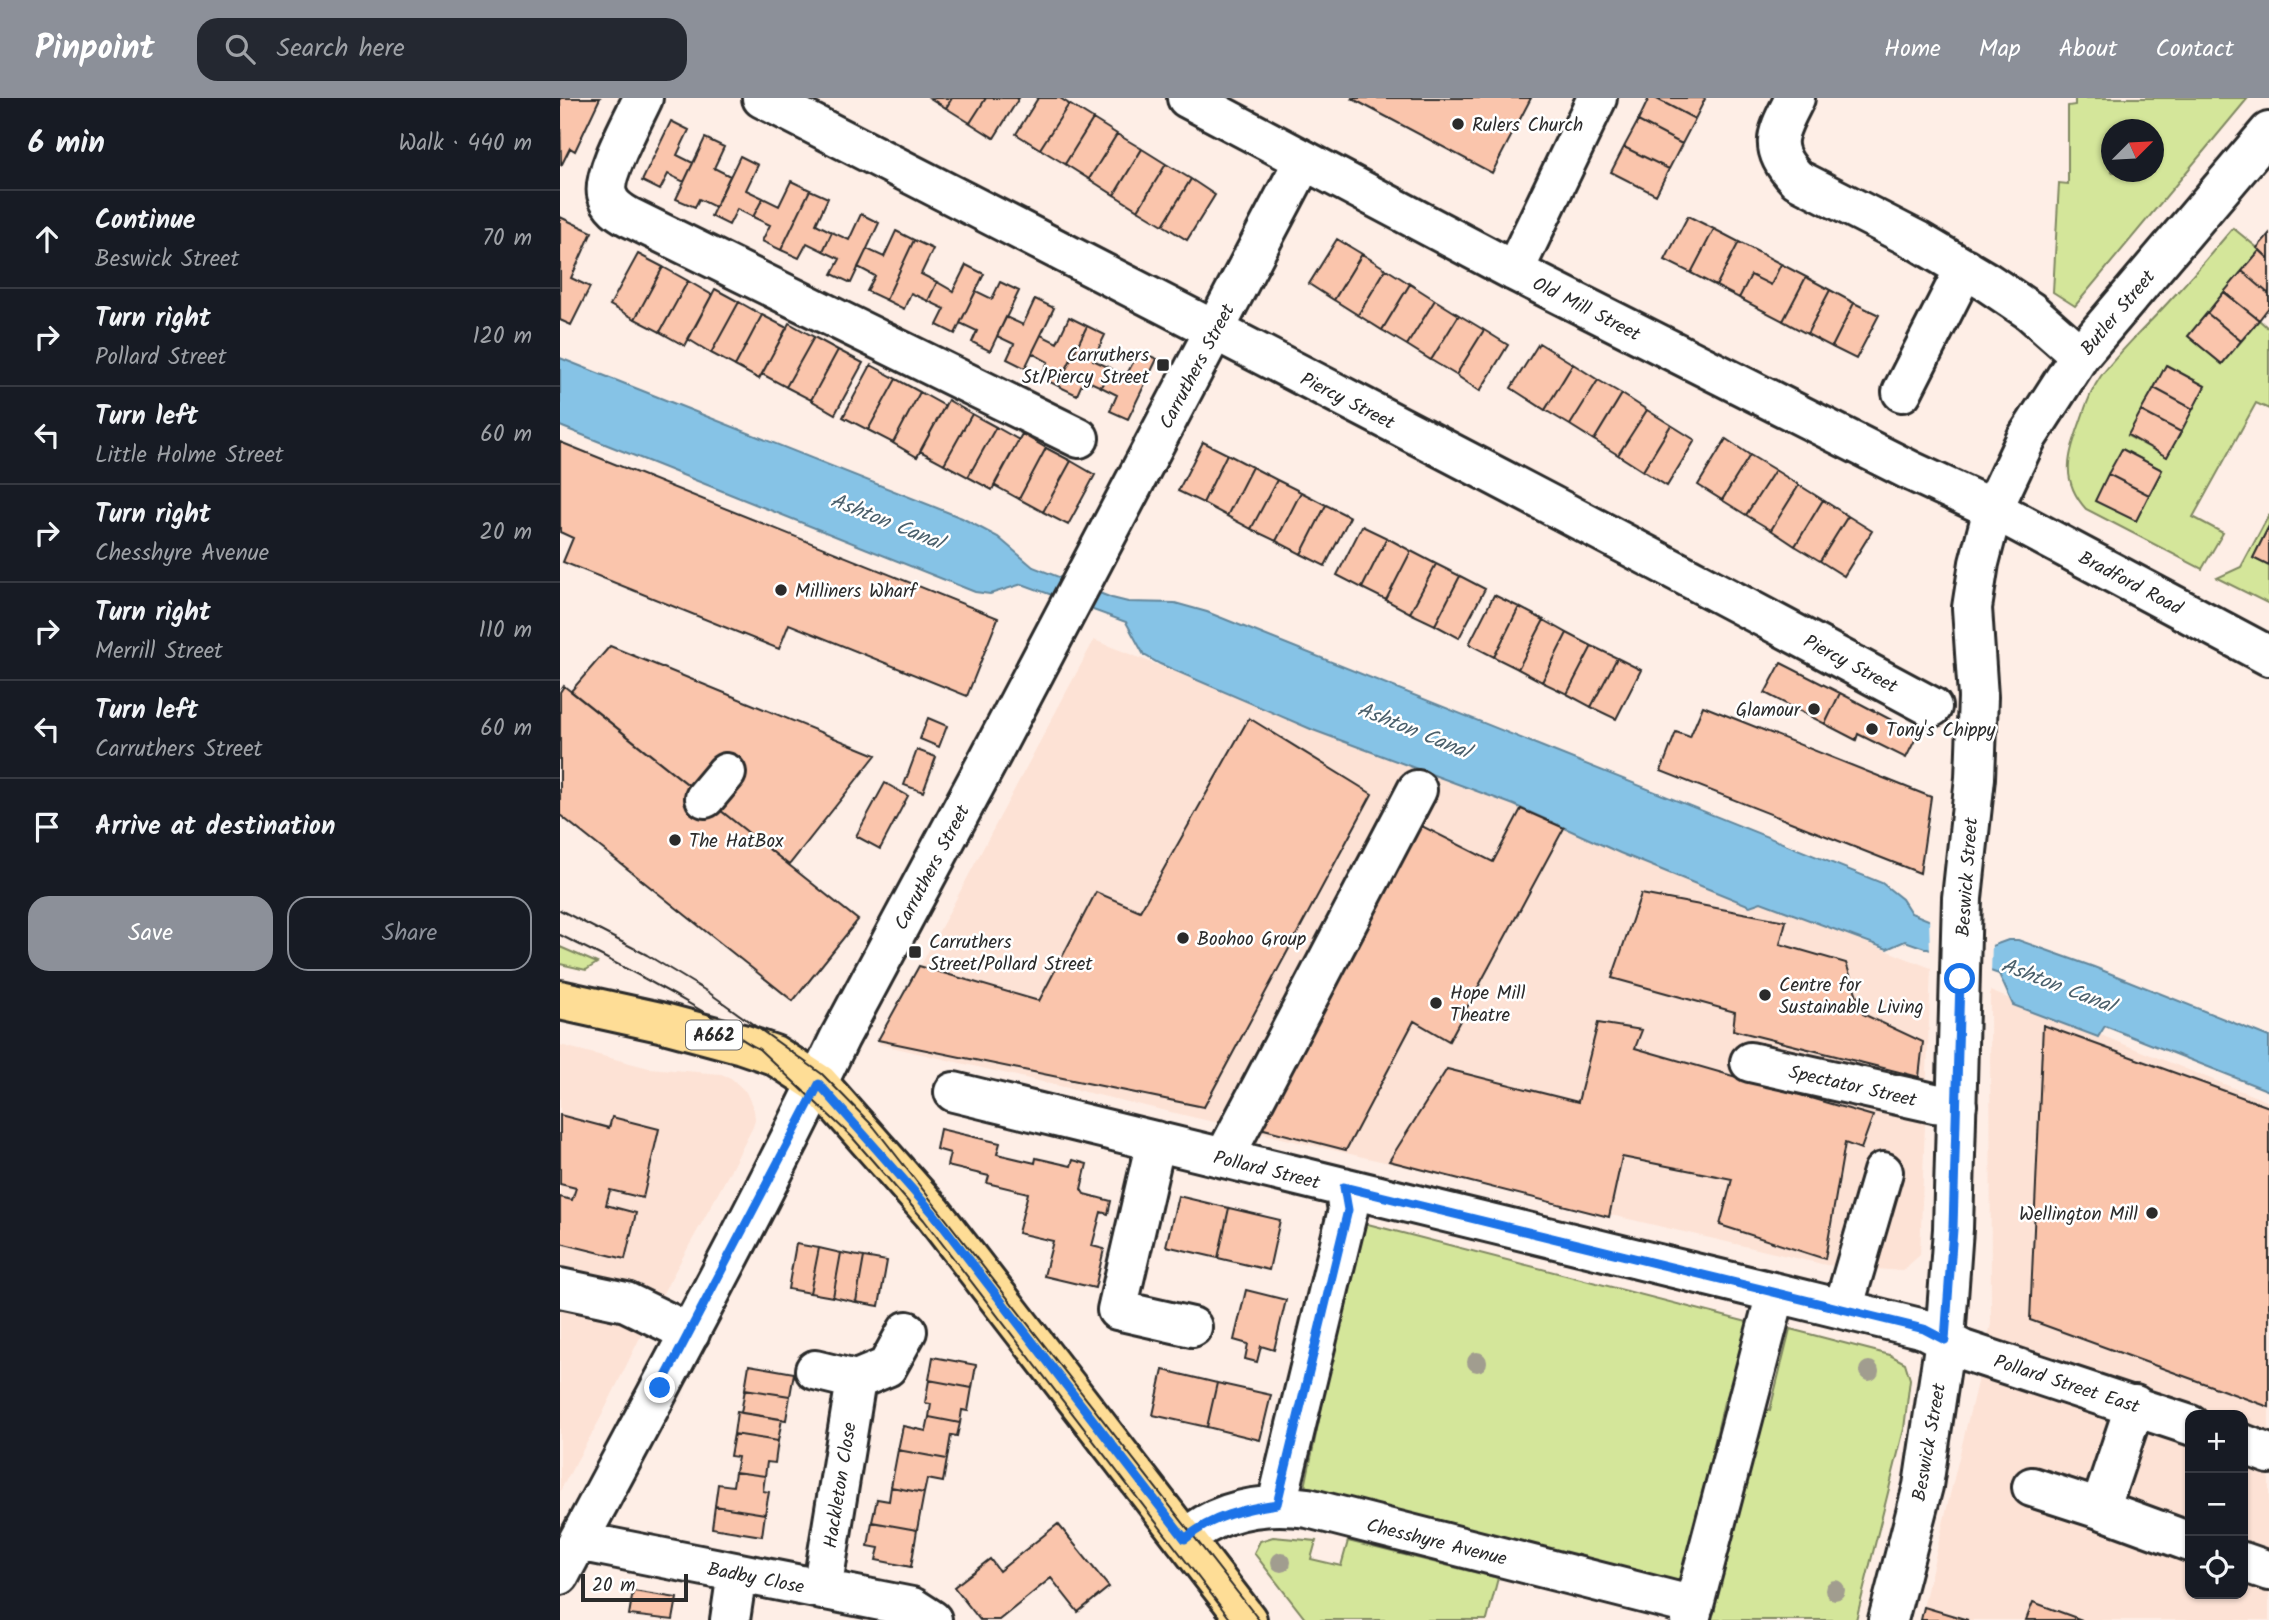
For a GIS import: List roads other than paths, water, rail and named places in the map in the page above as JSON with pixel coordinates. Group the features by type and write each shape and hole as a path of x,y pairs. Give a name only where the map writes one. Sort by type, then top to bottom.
{"main road":[{"name":"A662","path":"560,1000 685,1028 742,1044 774,1055 819,1084 933,1213 1247,1620"}],"street":[{"path":"643,98 607,178 607,195 615,208 1079,438"},
{"name":"Piercy Street","path":"762,98 1699,582 1932,707"},
{"name":"Old Mill Street","path":"1187,98 1514,271 1911,471 1993,509"},
{"path":"1514,271 1597,98"},
{"path":"1795,98 1778,132 1778,148 1788,169 1809,186 1965,268 2030,311 2080,355"},
{"name":"Butler Street","path":"1993,509 2026,439 2080,355 2269,132"},
{"name":"Carruthers Street","path":"560,1575 690,1333 819,1084 840,1037 1304,160"},
{"path":"1902,391 1965,268"},
{"name":"Bradford Road","path":"1993,509 2269,656"},
{"name":"Beswick Street","path":"1888,1620 1923,1486 1945,1340 1953,1229 1962,898 1975,778 1978,715 1972,608 1979,563 1993,509"},
{"path":"1224,1158 1417,790"},
{"name":"Spectator Street","path":"1749,1062 1934,1103 1957,1105"},
{"name":"Pollard Street","path":"954,1092 1924,1329 1945,1340"},
{"path":"1156,1141 1117,1310 1192,1327"},
{"path":"1843,1309 1883,1172"},
{"path":"1277,1504 1348,1210 1344,1187"},
{"path":"560,1288 626,1302 690,1333"},
{"path":"1692,1613 1776,1293"},
{"path":"815,1370 856,1380 887,1367 907,1331"},
{"name":"Pollard Street East","path":"1945,1340 1963,1350 2185,1423"},
{"name":"Hackleton Close","path":"822,1590 856,1380"},
{"path":"2100,1509 2135,1405"},
{"path":"2248,1446 2269,1454"},
{"path":"2032,1487 2185,1540"},
{"name":"Chesshyre Avenue","path":"1185,1539 1212,1521 1243,1509 1277,1504 1308,1507 1692,1613"},
{"name":"Badby Close","path":"578,1541 912,1607 932,1620"},
{"path":"2248,1564 2269,1572"},
{"path":"730,1620 737,1573"}],"water":[{"name":"Ashton Canal","path":"560,358 962,518 998,537 1033,567 1112,598 1128,602 1175,603 1207,612 1882,883 1902,899 1911,913 1992,946 2008,940 2018,940 2094,967 2269,1037 2269,1091 2105,1026 2098,1037 2013,1005 1999,974 1905,941 1887,949 1761,902 1750,906 1620,853 1514,805 1313,730 1144,655 1126,622 1022,584 990,594 975,592 560,426"}],"tram line":[{"path":"560,910 647,955 708,992 822,1074 874,1127 1259,1620"},
{"path":"560,935 691,1004 759,1049 851,1136 924,1220 1231,1620"}],"place":[{"name":"Rulers Church","path":"1458,124"},
{"name":"Carruthers St/Piercy Street","path":"1163,365"},
{"name":"Milliners Wharf","path":"781,590"},
{"name":"Glamour","path":"1814,709"},
{"name":"Tony's Chippy","path":"1872,729"},
{"name":"The HatBox","path":"675,840"},
{"name":"Boohoo Group","path":"1183,938"},
{"name":"Carruthers Street/Pollard Street","path":"915,952"},
{"name":"Centre for Sustainable Living","path":"1765,995"},
{"name":"Hope Mill Theatre","path":"1436,1003"},
{"name":"Wellington Mill","path":"2152,1213"}]}
